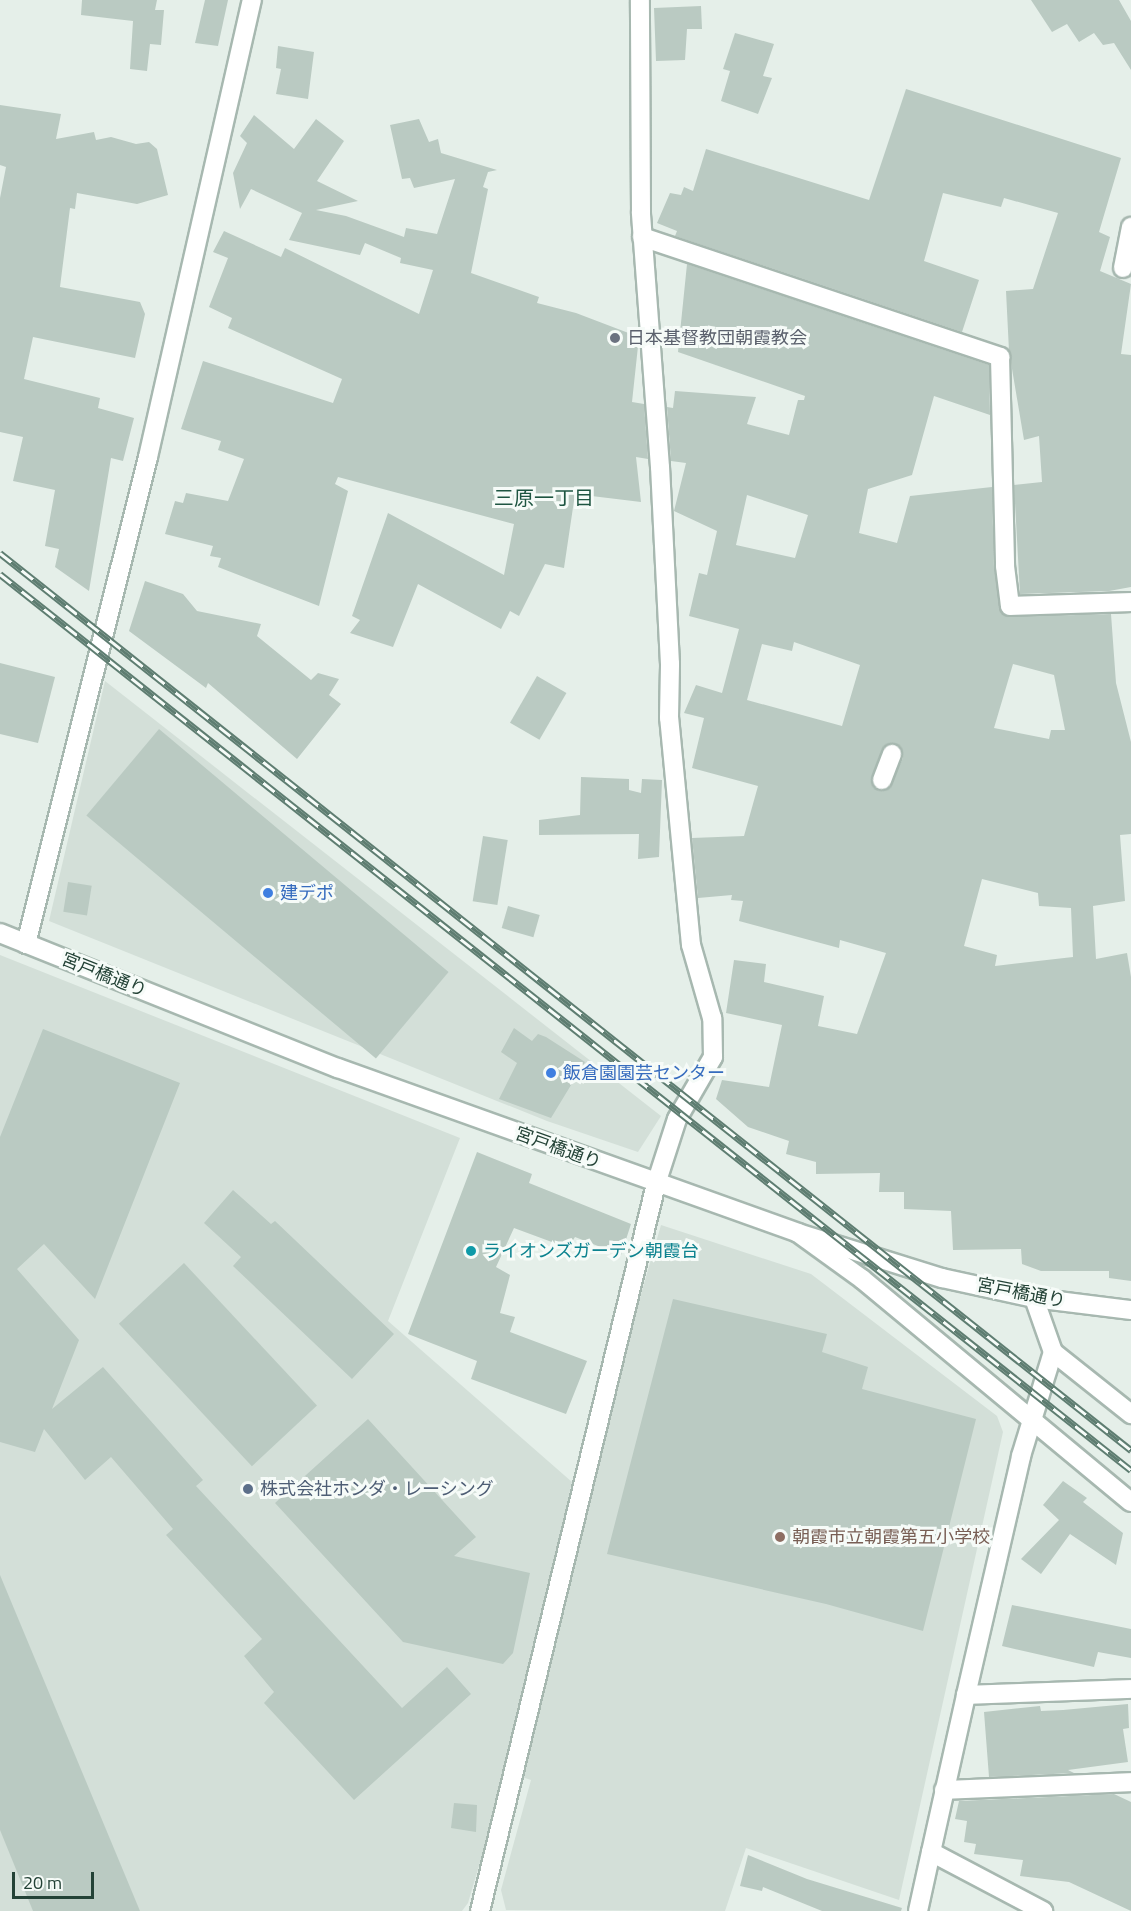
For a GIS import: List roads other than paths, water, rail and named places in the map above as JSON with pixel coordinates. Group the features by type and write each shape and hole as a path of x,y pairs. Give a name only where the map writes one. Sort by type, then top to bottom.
{"street":[{"path":"26,944 148,457 252,0"},
{"path":"480,1911 656,1184 678,1119 713,1056 712,1018 691,945 669,718 670,664 660,467 642,237 640,0"},
{"path":"1123,268 1131,227"},
{"path":"642,237 1000,357 1005,566 1010,606 1131,602"},
{"path":"882,780 892,754"},
{"name":"宮戸橋通り","path":"0,933 338,1068 656,1184 798,1233 942,1278 1034,1298 1131,1310"},
{"path":"798,1233 862,1279 1030,1422 1131,1502"},
{"path":"1034,1298 1053,1352 1131,1414"},
{"path":"918,1911 1030,1422 1053,1352"},
{"path":"966,1695 1131,1689"},
{"path":"944,1790 1131,1782"},
{"path":"931,1852 1043,1911"}],"railway":[{"path":"0,553 1131,1450"},
{"path":"0,574 1131,1470"}],"place":[{"name":"日本基督教団朝霞教会","path":"615,338"},
{"name":"建デポ","path":"268,893"},
{"name":"飯倉園園芸センター","path":"551,1073"},
{"name":"ライオンズガーデン朝霞台","path":"471,1251"},
{"name":"株式会社ホンダ・レーシング","path":"248,1489"},
{"name":"朝霞市立朝霞第五小学校","path":"780,1537"}],"district":[{"name":"三原一丁目","path":"544,497"}]}
